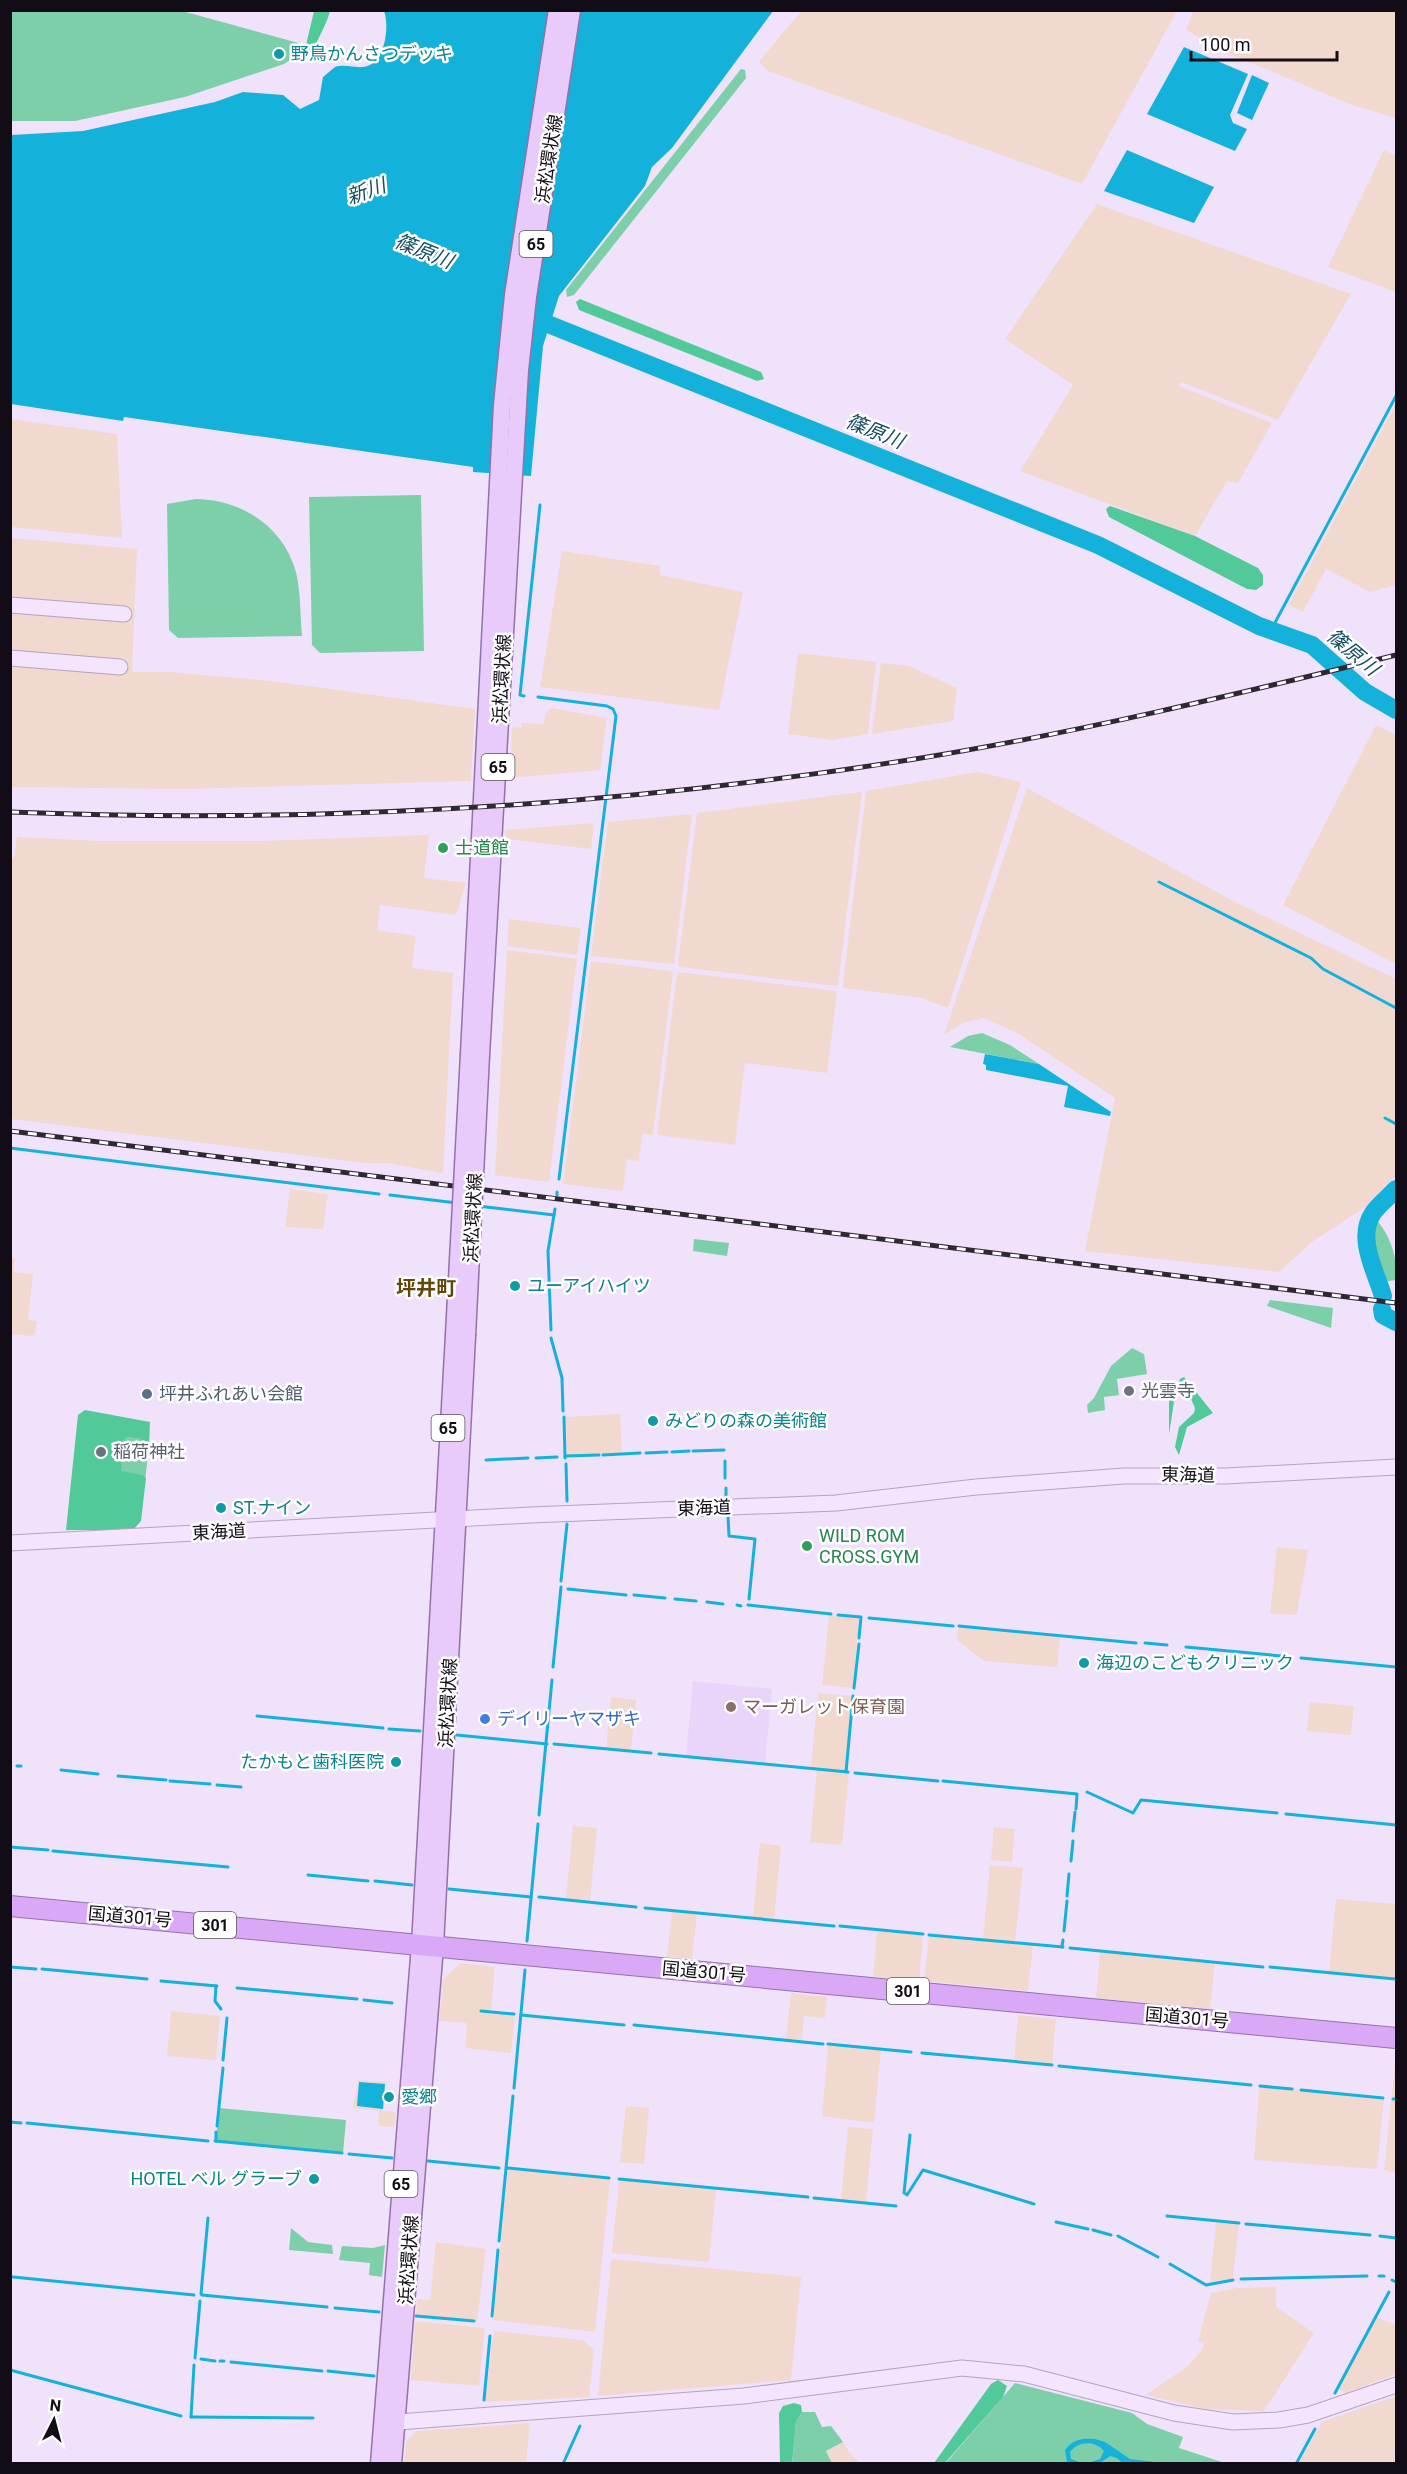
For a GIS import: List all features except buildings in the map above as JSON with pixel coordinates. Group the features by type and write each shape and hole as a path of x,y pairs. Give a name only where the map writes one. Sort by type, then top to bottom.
{"highway":[{"name":"国道301号","path":"10,1906 1396,2038"}],"main road":[{"name":"浜松環状線","path":"379,2463 389,2423 427,1946 493,719 513,295 557,10"},
{"name":"浜松環状線","path":"505,485 528,297 572,10"},
{"path":"10,605 124,614"},
{"path":"10,658 120,668"},
{"name":"東海道","path":"10,1544 450,1520 836,1503 976,1487 1124,1476 1226,1476 1396,1467"},
{"path":"389,2423 744,2396 962,2368 1024,2374 1173,2413 1233,2422 1279,2420 1308,2415 1396,2385"},
{"name":"浜松環状線","path":"389,2423 393,2463"}],"shaded area":[{"path":"1194,10 1396,11 1396,118 1352,105 1225,52 1186,30"},
{"path":"801,11 1177,11 1082,184 768,71 759,62"},
{"path":"1384,150 1396,156 1396,292 1328,267"},
{"path":"1097,204 1351,294 1278,420 1181,382 1179,386 1272,423 1238,483 1227,481 1195,536 1020,471 1073,385 1005,339"},
{"path":"1396,404 1396,585 1370,592 1326,569 1303,612 1289,605"},
{"path":"11,419 117,434 122,538 11,527"},
{"path":"10,538 137,549 132,672 169,672 272,681 475,709 471,781 185,789 11,787"},
{"path":"562,551 660,566 660,575 743,592 719,710 540,687"},
{"path":"798,653 876,662 868,734 832,740 788,734"},
{"path":"881,663 909,666 957,688 953,721 872,734"},
{"path":"551,708 607,718 600,770 510,778 512,727 522,728 522,723 544,724 545,715"},
{"path":"1376,725 1396,735 1396,964 1283,905"},
{"path":"978,772 1021,782 948,1008 921,998 844,988 866,791"},
{"path":"1027,788 1233,901 1396,979 1396,1176 1365,1207 1312,1242 1279,1272 1085,1251 1115,1098 1017,1033 984,1018 963,1023 944,1035"},
{"path":"862,792 838,985 678,965 697,813"},
{"path":"692,814 674,964 591,956 608,822"},
{"path":"594,823 591,849 505,839 505,830"},
{"path":"429,835 424,878 466,883 456,915 380,905 377,930 416,936 412,968 453,973 443,1173 387,1163 364,1163 11,1119 10,858 14,858 17,837 99,841 263,841"},
{"path":"509,919 581,928 577,955 507,946"},
{"path":"507,950 577,959 549,1182 495,1175"},
{"path":"591,961 673,973 653,1135 642,1134 639,1161 627,1159 623,1191 563,1184"},
{"path":"679,972 837,993 827,1073 745,1063 735,1145 657,1135"},
{"path":"290,1189 328,1194 323,1229 285,1227"},
{"path":"11,1258 15,1258 14,1272 33,1274 28,1320 37,1321 35,1334 32,1336 11,1334"},
{"path":"620,1414 622,1453 567,1455 566,1417"},
{"path":"1277,1547 1308,1550 1295,1615 1270,1614"},
{"path":"829,1615 859,1618 853,1688 822,1685"},
{"path":"958,1627 1060,1637 1057,1667 984,1661 957,1640"},
{"name":"マーガレット保育園","path":"693,1681 772,1689 765,1764 686,1756"},
{"path":"818,1693 852,1696 845,1771 811,1768"},
{"path":"611,1697 636,1700 631,1751 606,1749"},
{"path":"1310,1702 1354,1706 1351,1735 1307,1731"},
{"path":"817,1770 849,1773 842,1845 810,1842"},
{"path":"573,1826 597,1828 590,1901 566,1899"},
{"path":"994,1827 1015,1829 1012,1862 991,1860"},
{"path":"760,1843 781,1846 774,1919 753,1917"},
{"path":"990,1865 1023,1868 1015,1942 983,1939"},
{"path":"1336,1899 1396,1904 1395,1978 1329,1972"},
{"path":"672,1911 697,1913 692,1959 667,1957"},
{"path":"877,1931 923,1935 919,1981 873,1976"},
{"path":"929,1936 1033,1945 1028,1991 924,1981"},
{"path":"1100,1952 1215,1963 1210,2009 1096,1998"},
{"path":"461,1963 495,1967 491,2011 481,2011 515,2015 511,2053 465,2048 467,2023 439,2021 443,1979"},
{"path":"791,1993 827,1997 825,2018 804,2016 802,2041 786,2039"},
{"path":"171,2011 220,2016 216,2060 167,2056"},
{"path":"1018,2015 1056,2019 1052,2065 1014,2061"},
{"path":"828,2045 881,2050 874,2123 822,2116"},
{"path":"1396,2053 1396,2173 1384,2170"},
{"path":"358,2080 386,2082 383,2111 396,2112 394,2127 378,2126 379,2111 353,2108"},
{"path":"1259,2086 1384,2098 1377,2169 1254,2160"},
{"path":"626,2106 649,2108 644,2164 620,2162"},
{"path":"848,2127 873,2129 866,2202 841,2200"},
{"path":"508,2169 610,2179 595,2332 493,2320"},
{"path":"619,2180 716,2189 709,2262 612,2253"},
{"path":"1216,2221 1239,2224 1233,2278 1210,2282"},
{"path":"436,2242 486,2249 477,2321 416,2315 417,2299 430,2300"},
{"path":"613,2259 801,2277 791,2380 598,2396"},
{"path":"1276,2287 1276,2307 1314,2333 1264,2411 1205,2409 1146,2395 1188,2366 1201,2351 1204,2343 1198,2341 1211,2293 1237,2288"},
{"path":"1377,2317 1396,2325 1396,2374 1346,2393 1338,2389"},
{"path":"415,2321 485,2328 479,2386 411,2380"},
{"path":"494,2331 583,2340 594,2350 589,2397 485,2402"},
{"path":"1396,2396 1396,2463 1299,2463 1322,2422"},
{"path":"530,2423 526,2463 404,2463 406,2442 416,2431"},
{"path":"843,2442 850,2454 861,2463 832,2463 826,2451"}],"green space":[{"path":"11,10 182,11 302,44 297,56 284,64 185,97 75,121 11,121"},
{"path":"314,11 330,11 312,55 309,56 306,45"},
{"path":"741,69 745,70 746,78 574,295 567,297 566,290"},
{"path":"580,299 761,372 764,379 757,381 579,310 576,302"},
{"path":"421,495 424,651 320,653 312,645 309,497"},
{"path":"196,499 229,504 244,510 271,529 281,541 296,572 302,636 178,638 169,630 167,504"},
{"path":"1110,506 1195,536 1258,568 1263,575 1263,585 1256,590 1247,589 1109,517 1106,509"},
{"path":"982,1033 1010,1045 1039,1064 950,1047 968,1036"},
{"path":"1374,1217 1385,1231 1392,1246 1396,1280 1382,1282 1371,1251"},
{"path":"694,1239 729,1243 727,1256 693,1251"},
{"path":"1270,1300 1333,1308 1331,1328 1267,1306"},
{"path":"1132,1348 1144,1354 1147,1374 1117,1379 1119,1395 1104,1397 1105,1410 1088,1413 1087,1405 1094,1398 1111,1366"},
{"path":"1184,1377 1213,1413 1187,1427 1179,1455 1175,1447 1179,1427 1194,1413 1195,1408 1187,1390 1176,1389 1169,1434 1169,1401 1180,1379"},
{"path":"85,1410 150,1422 149,1447 146,1451 142,1449 141,1439 128,1437 124,1440 121,1471 142,1475 146,1478 141,1521 133,1530 66,1530 78,1415"},
{"path":"128,1437 141,1439 144,1450 149,1447 143,1498 118,1495 124,1440"},
{"path":"219,2108 346,2120 343,2153 216,2141"},
{"path":"291,2228 308,2242 332,2245 333,2254 289,2250"},
{"path":"385,2245 382,2277 369,2275 370,2263 339,2260 342,2246 373,2248"},
{"path":"998,2380 1007,2386 1003,2397 945,2463 934,2463 991,2384"},
{"path":"1015,2383 1132,2413 1147,2424 1183,2437 1179,2448 1225,2463 945,2464"},
{"path":"794,2403 801,2405 802,2412 796,2422 792,2463 780,2463 779,2413 783,2406"},
{"path":"802,2412 815,2412 822,2427 831,2426 843,2442 826,2451 832,2463 792,2464 796,2422"}],"water":[{"name":"新川","path":"384,11 773,11 672,148 652,167 645,186 559,296 543,346 531,476 473,472 473,467 124,417 123,421 11,404 11,135 83,131 215,102 243,92 283,95 300,109 319,100 323,77 335,67 363,67 376,60 381,53 386,35"},
{"path":"1184,47 1248,74 1230,115 1233,123 1247,129 1235,151 1147,114"},
{"path":"1252,75 1269,83 1252,120 1237,113"},
{"path":"1127,150 1214,187 1194,223 1104,191"},
{"path":"985,1054 1039,1064 1111,1112 1110,1116 1064,1107 1068,1086 986,1070 986,1065 983,1064"},
{"path":"359,2082 385,2084 383,2109 357,2106"},
{"path":"1082,2439 1105,2442 1130,2459 1163,2463 1122,2463 1110,2456 1100,2463 1088,2463 1100,2459 1104,2451 1096,2445 1087,2443 1073,2448 1070,2452 1071,2459 1082,2463 1067,2462 1065,2450 1071,2444"}],"waterway":[{"name":"篠原川","path":"528,316 1098,545 1259,626 1312,645 1365,692 1396,710"},
{"path":"1270,632 1396,396"},
{"path":"524,696 520,695 540,505"},
{"path":"538,697 607,706 613,709 616,716 559,1179"},
{"path":"1159,882 1311,958 1323,969 1396,1008"},
{"path":"1385,1118 1396,1124"},
{"path":"10,1148 379,1194"},
{"name":"篠原川","path":"1383,1296 1369,1255 1366,1233 1373,1213 1396,1189"},
{"path":"390,1195 457,1203"},
{"path":"478,1206 554,1215"},
{"path":"551,1330 548,1251 555,1209"},
{"name":"篠原川","path":"1382,1309 1383,1315 1396,1322"},
{"path":"551,1338 562,1378 563,1411"},
{"path":"564,1417 565,1458"},
{"path":"693,1451 724,1450"},
{"path":"672,1452 689,1451"},
{"path":"646,1453 667,1452"},
{"path":"603,1455 640,1453"},
{"path":"565,1456 599,1455"},
{"path":"536,1458 557,1457"},
{"path":"486,1460 528,1458"},
{"path":"725,1461 725,1478"},
{"path":"566,1464 567,1501"},
{"path":"726,1488 726,1496"},
{"path":"728,1515 729,1536 755,1539 749,1599"},
{"path":"561,1581 567,1524"},
{"path":"553,1667 561,1587"},
{"path":"568,1589 626,1595"},
{"path":"634,1595 665,1598"},
{"path":"675,1599 696,1601"},
{"path":"707,1602 723,1604"},
{"path":"737,1605 741,1606"},
{"path":"748,1605 831,1614"},
{"path":"838,1615 861,1617 859,1638"},
{"path":"869,1618 953,1626"},
{"path":"959,1626 1136,1643"},
{"path":"1145,1643 1167,1645"},
{"path":"854,1688 859,1644"},
{"path":"1186,1647 1292,1657"},
{"path":"1301,1658 1396,1667"},
{"path":"539,1815 552,1680"},
{"path":"846,1772 853,1696"},
{"path":"257,1716 383,1728"},
{"path":"389,1729 420,1731"},
{"path":"457,1735 547,1744"},
{"path":"554,1744 651,1753"},
{"path":"659,1754 848,1772"},
{"path":"61,1770 98,1774"},
{"path":"855,1773 938,1781"},
{"path":"118,1776 166,1780"},
{"path":"170,1781 210,1784"},
{"path":"943,1781 1077,1794 1076,1809"},
{"path":"217,1785 241,1787"},
{"path":"1087,1792 1133,1813 1141,1800 1277,1813"},
{"path":"1073,1831 1075,1812"},
{"path":"1286,1814 1396,1825"},
{"path":"527,1941 538,1824"},
{"path":"1071,1861 1073,1841"},
{"path":"10,1847 48,1850"},
{"path":"53,1851 228,1867"},
{"path":"1067,1896 1069,1874"},
{"path":"308,1875 368,1881"},
{"path":"375,1881 412,1885"},
{"path":"449,1889 531,1897"},
{"path":"539,1897 636,1907"},
{"path":"1064,1931 1067,1901"},
{"path":"645,1908 834,1926"},
{"path":"840,1926 923,1934"},
{"path":"929,1935 1063,1947"},
{"path":"1062,1947 1063,1940"},
{"path":"1070,1948 1263,1967"},
{"path":"10,1967 36,1969"},
{"path":"1270,1967 1395,1979"},
{"path":"42,1969 147,1979"},
{"path":"514,2088 525,1970"},
{"path":"161,1981 217,1986"},
{"path":"216,1986 215,2001 221,2009"},
{"path":"237,1988 357,1999"},
{"path":"364,2000 392,2003"},
{"path":"481,2011 514,2014"},
{"path":"521,2015 624,2025"},
{"path":"223,2060 227,2018"},
{"path":"634,2025 823,2044"},
{"path":"828,2044 911,2052"},
{"path":"922,2053 1052,2065"},
{"path":"1059,2066 1251,2085"},
{"path":"217,2126 223,2068"},
{"path":"1260,2086 1292,2089"},
{"path":"1301,2090 1383,2098"},
{"path":"499,2241 513,2096"},
{"path":"10,2122 21,2123"},
{"path":"27,2123 208,2141"},
{"path":"216,2132 216,2141"},
{"path":"906,2194 904,2193 910,2135"},
{"path":"215,2141 342,2153"},
{"path":"349,2154 392,2158"},
{"path":"428,2161 499,2168"},
{"path":"507,2168 609,2178"},
{"path":"907,2195 923,2170 1034,2204"},
{"path":"619,2179 808,2197"},
{"path":"814,2198 896,2206"},
{"path":"1167,2216 1239,2223"},
{"path":"201,2294 208,2218"},
{"path":"1056,2222 1088,2229"},
{"path":"1246,2224 1370,2235"},
{"path":"1093,2230 1111,2235"},
{"path":"1118,2236 1158,2257"},
{"path":"1380,2236 1396,2238"},
{"path":"492,2316 498,2250"},
{"path":"1170,2264 1206,2285 1233,2280"},
{"path":"1241,2279 1367,2276"},
{"path":"1379,2276 1384,2276"},
{"path":"13,2277 194,2295"},
{"path":"1392,2280 1396,2282"},
{"path":"1335,2393 1389,2292"},
{"path":"202,2295 327,2307"},
{"path":"195,2358 200,2301"},
{"path":"335,2308 379,2312"},
{"path":"416,2316 474,2321"},
{"path":"484,2400 490,2336"},
{"path":"201,2359 215,2361"},
{"path":"231,2362 322,2371"},
{"path":"191,2417 194,2365"},
{"path":"10,2370 181,2416"},
{"path":"328,2371 374,2376"},
{"path":"191,2417 313,2418"},
{"path":"563,2464 580,2426"},
{"path":"1296,2464 1315,2429"}],"railway":[{"path":"10,812 237,816 351,813 464,808 690,789 802,776 976,749 1097,725 1396,655"},
{"path":"10,1131 1396,1303"}],"place":[{"name":"野鳥かんさつデッキ","path":"279,54"},
{"name":"士道館","path":"443,848"},
{"name":"ユーアイハイツ","path":"515,1286"},
{"name":"光雲寺","path":"1129,1391"},
{"name":"坪井ふれあい会館","path":"147,1394"},
{"name":"みどりの森の美術館","path":"653,1421"},
{"name":"稲荷神社","path":"101,1452"},
{"name":"ST.ナイン","path":"221,1508"},
{"name":"WILD ROM CROSS.GYM","path":"807,1546"},
{"name":"海辺のこどもクリニック","path":"1084,1663"},
{"name":"マーガレット保育園","path":"731,1707"},
{"name":"デイリーヤマザキ","path":"485,1719"},
{"name":"たかもと歯科医院","path":"396,1762"},
{"name":"愛郷","path":"389,2097"},
{"name":"HOTEL ベル グラーブ","path":"314,2179"}],"district":[{"name":"坪井町","path":"426,1288"}]}
